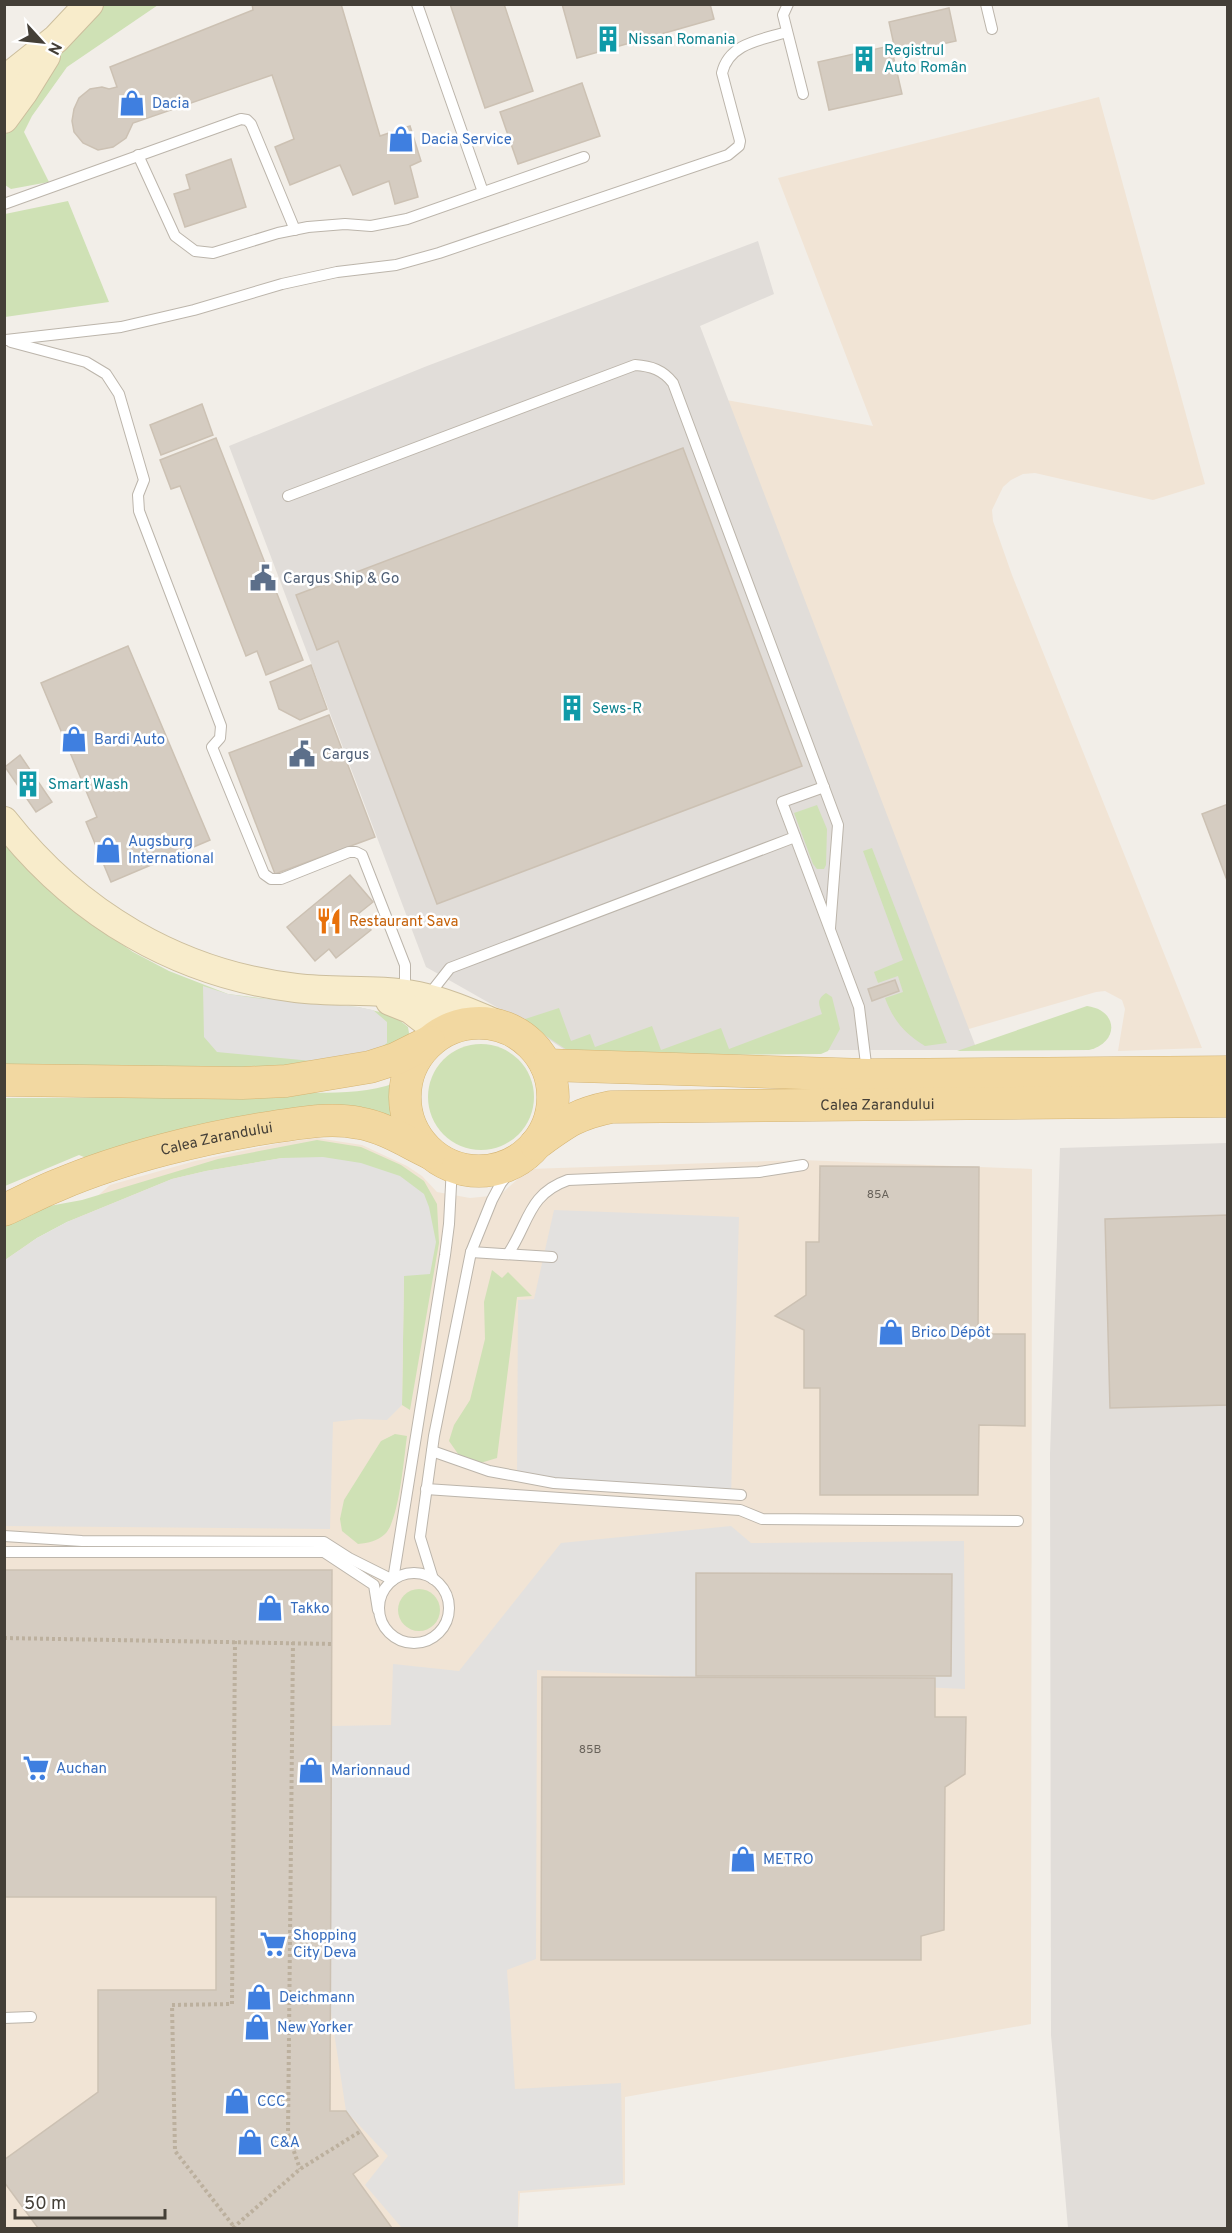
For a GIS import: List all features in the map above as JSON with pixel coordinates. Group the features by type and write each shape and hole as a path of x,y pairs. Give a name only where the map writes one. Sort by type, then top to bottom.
{"main road":[{"path":"4,84 12,74 56,39 88,4"},
{"path":"4,119 56,39"},
{"path":"4,820 24,846 70,890 103,916 140,940 175,957 222,974 297,988 415,996 444,1003 518,1034 535,1047 546,1065 552,1084 553,1104 548,1125 528,1151"},
{"path":"347,992 391,1001 410,1009 435,1037"},
{"path":"4,1080 286,1081 370,1067 395,1059 456,1026 475,1023 499,1025"},
{"path":"435,1037 416,1058 408,1078 405,1099 409,1120 418,1139 443,1160"},
{"name":"Calea Zarandului","path":"546,1065 868,1075 1227,1072"},
{"name":"Calea Zarandului","path":"4,1210 60,1184 140,1157 248,1131 306,1122 332,1120 360,1123 387,1132 443,1160 475,1171 498,1168 528,1151 571,1119 588,1112 611,1107 1227,1101"}],"lane":[{"path":"417,4 483,192"},
{"path":"788,4 783,15 803,94"},
{"path":"986,4 992,29"},
{"path":"5,340 121,327 194,310 282,284 337,272 396,265 439,253 728,155 740,141 722,73 724,65 738,47 787,32"},
{"path":"4,204 241,119 251,124 296,230"},
{"path":"138,155 175,236 195,251 213,253 296,230 345,224 371,226 407,219 584,158"},
{"path":"5,340 86,362 106,374 113,384 119,394 144,480 138,495 139,510 221,726 220,738 212,747 264,874 271,879 281,879 349,852 362,855 415,996 450,968 795,837"},
{"path":"288,496 635,365 646,365 662,372 673,383 838,825 830,928"},
{"path":"824,787 782,802 859,1007 868,1075"},
{"path":"433,1579 420,1537 432,1451 471,1252 496,1191 528,1151"},
{"path":"393,1580 449,1224 443,1160"},
{"path":"508,1254 538,1198 556,1184 568,1180 759,1172 803,1165"},
{"path":"471,1252 552,1257"},
{"path":"432,1451 489,1471 554,1484 741,1495"},
{"path":"426,1489 740,1510 762,1519 1018,1521"},
{"path":"4,1536 82,1541 324,1542 349,1558 393,1580"},
{"path":"4,1552 324,1552 374,1586 378,1610 384,1628 400,1641 409,1644 429,1641 443,1628 449,1609 444,1590 433,1579 425,1575 409,1573 393,1580 385,1588 378,1610"},
{"path":"4,2018 31,2017"}],"path":[{"path":"4,1638 332,1644"},
{"path":"235,1641 232,2004 172,2005 176,2151 234,2228 300,2169 361,2131"},
{"path":"293,1642 288,2134 300,2169"}],"shaded area":[{"path":"1099,97 1205,484 1153,500 1035,473 1023,474 1003,487 992,510 993,521 1012,575 1202,1048 1118,1051 1125,1009 1122,1000 1105,991 955,1033 715,398 873,426 778,178"},
{"path":"758,241 774,294 700,326 977,1050 565,1050 521,1021 426,967 229,446 427,366"},
{"path":"203,986 228,994 255,998 373,1010 387,1022 387,1043 369,1056 312,1061 217,1052 204,1037"},
{"path":"317,1138 362,1145 407,1166 422,1176 437,1192 470,1198 500,1195 529,1169 802,1160 1032,1169 1031,2024 625,2097 625,2185 520,2193 518,2228 5,2228 5,1256 67,1223 110,1185 195,1161 280,1143"},
{"path":"1227,1143 1227,2228 1068,2228 1051,2035 1050,1454 1060,1148"},
{"path":"323,1157 361,1163 400,1176 424,1194 436,1242 430,1274 404,1276 402,1405 387,1420 359,1419 333,1422 330,1529 5,1526 5,1260 37,1238 67,1222 172,1179 282,1158"},
{"path":"554,1210 739,1217 731,1497 517,1479 518,1300 534,1299"},
{"path":"731,1526 751,1543 964,1541 965,1689 537,1670 536,1959 507,1970 515,2089 621,2083 623,2183 518,2191 518,2228 402,2228 365,2185 388,2156 346,2111 330,2006 331,1726 391,1725 393,1664 459,1671 561,1543"}],"green space":[{"path":"102,5 158,5 67,67 32,116 24,132 49,182 11,189 5,185 5,136 68,37"},
{"path":"68,201 109,302 5,317 5,214"},
{"path":"817,805 827,829 824,869 817,869 813,864 794,813"},
{"path":"4,841 92,924 133,952 169,971 228,994 358,1007 393,1015 408,1027 410,1039 367,1065 5,1074"},
{"path":"872,848 947,1043 925,1046 911,1037 896,1020 885,998 903,992 898,976 878,983 874,972 903,960 863,851"},
{"path":"826,993 832,997 840,1029 828,1051 821,1054 576,1056 522,1020 559,1008 571,1041 590,1034 595,1047 652,1026 661,1050 721,1028 729,1049 822,1014 819,1005"},
{"path":"1087,1006 1105,1013 1111,1026 1106,1040 1089,1050 957,1051"},
{"path":"481,1044 501,1048 518,1060 530,1077 534,1097 530,1117 518,1134 501,1146 481,1150 461,1146 444,1134 432,1117 428,1097 432,1077 444,1060 461,1048"},
{"path":"395,1083 390,1107 393,1129 376,1118 94,1161 79,1155 5,1186 5,1098 339,1092 368,1090"},
{"path":"317,1140 361,1147 401,1165 424,1181 437,1204 439,1243 410,1410 402,1405 404,1275 282,1158 172,1179 67,1222 37,1238 5,1260 5,1216 11,1213 82,1200 218,1159"},
{"path":"492,1270 502,1278 508,1272 532,1296 517,1297 497,1458 477,1464 463,1461 449,1441 454,1425 470,1400 485,1339 484,1302"},
{"path":"395,1434 407,1436 394,1516 385,1534 373,1541 358,1544 342,1531 340,1519 344,1500 381,1441"},
{"path":"419,1589 434,1595 440,1610 434,1625 419,1631 404,1625 398,1610 404,1595"}],"building":[{"name":"Dacia","path":"252,4 341,4 380,136 410,126 421,161 410,166 418,197 395,204 389,181 353,195 340,165 290,185 275,147 294,139 272,75 133,123 126,138 113,147 98,150 83,143 74,132 72,121 79,98 90,89 117,87 110,67 253,10"},
{"path":"450,4 504,4 533,91 485,108"},
{"name":"Nissan Romania","path":"562,4 710,4 714,19 577,58"},
{"name":"Registrul Auto Român","path":"949,8 956,41 893,55 902,94 829,110 818,62 894,45 889,22"},
{"path":"582,83 600,136 518,164 500,112"},
{"path":"231,159 246,207 185,227 174,194 190,189 186,175"},
{"path":"202,404 213,435 161,455 150,425"},
{"path":"216,438 303,660 266,675 257,651 246,656 180,486 171,489 160,460"},
{"name":"Sews-R","path":"683,448 802,766 437,904 338,641 317,650 296,595"},
{"path":"128,646 210,840 111,882 86,822 97,817 41,683"},
{"path":"311,665 327,709 300,720 279,709 270,682"},
{"path":"329,715 375,837 275,874 229,753"},
{"name":"Smart Wash","path":"20,755 52,802 36,812 5,767"},
{"path":"1228,804 1228,883 1202,814"},
{"name":"Restaurant Sava","path":"350,875 373,902 358,914 371,930 336,958 329,949 315,961 287,927"},
{"path":"895,980 899,991 872,1001 868,989"},
{"name":"Brico Dépôt","path":"820,1166 979,1167 978,1334 1025,1334 1025,1426 979,1425 978,1495 820,1495 820,1388 804,1388 804,1330 775,1316 806,1295 806,1242 819,1242"},
{"path":"1228,1215 1228,1405 1110,1408 1105,1219"},
{"name":"Shopping City Deva","path":"4,1570 332,1570 330,2111 346,2111 378,2156 353,2174 392,2228 38,2228 4,2182 4,2160 98,2092 98,1990 216,1990 216,1897 4,1897"},
{"path":"696,1573 952,1574 951,1676 696,1676"},
{"name":"METRO","path":"542,1677 935,1678 935,1717 966,1717 965,1774 945,1787 944,1930 921,1936 921,1960 541,1960"}],"place":[{"name":"Nissan Romania","path":"608,39"},
{"name":"Registrul Auto Român","path":"864,59"},
{"name":"Dacia","path":"132,103"},
{"name":"Dacia Service","path":"401,139"},
{"name":"Cargus Ship & Go","path":"263,578"},
{"name":"Sews-R","path":"572,708"},
{"name":"Bardi Auto","path":"74,739"},
{"name":"Cargus","path":"302,754"},
{"name":"Smart Wash","path":"28,784"},
{"name":"Augsburg International","path":"108,850"},
{"name":"Restaurant Sava","path":"329,921"},
{"name":"Brico Dépôt","path":"891,1332"},
{"name":"Takko","path":"270,1608"},
{"name":"Auchan","path":"36,1768"},
{"name":"Marionnaud","path":"311,1770"},
{"name":"METRO","path":"743,1859"},
{"name":"Shopping City Deva","path":"273,1944"},
{"name":"Deichmann","path":"259,1997"},
{"name":"New Yorker","path":"257,2027"},
{"name":"CCC","path":"237,2101"},
{"name":"C&A","path":"250,2142"}]}
